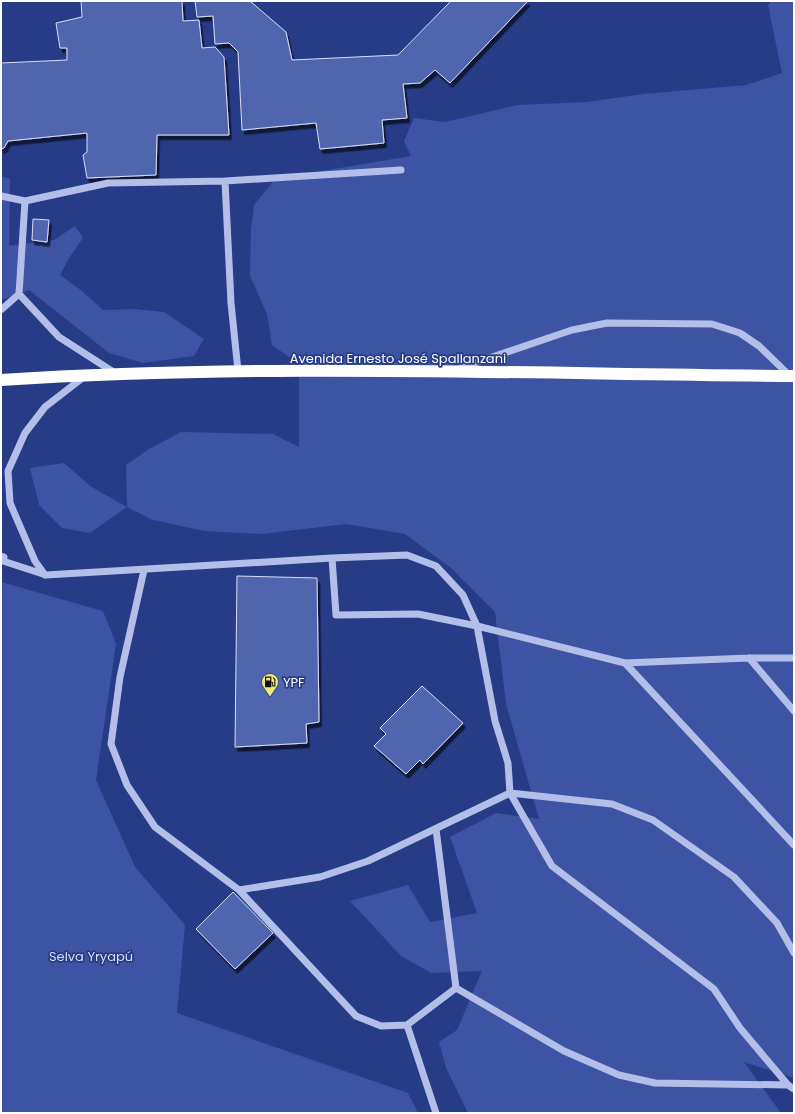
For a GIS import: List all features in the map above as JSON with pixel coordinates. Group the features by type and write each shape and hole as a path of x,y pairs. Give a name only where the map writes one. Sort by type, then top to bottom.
{"highway":[{"name":"Avenida Ernesto José Spallanzani","path":"1,380 88,374 238,370 793,377"}],"lane":[{"path":"1,196 25,201 108,183 225,182 400,170"},
{"path":"225,182 231,303 238,370"},
{"path":"1,310 19,294 25,201"},
{"path":"19,294 59,337 115,373"},
{"path":"452,372 572,330 607,323 712,324 740,333 759,346 793,377"},
{"path":"46,575 34,561 10,503 8,471 25,433 45,407 88,374"},
{"path":"2,556 46,575 407,555 436,566 463,595 477,626 495,721 508,763 510,793 552,866 714,989 740,1028 791,1087"},
{"path":"332,558 336,615 418,614 477,626 625,663 749,658 794,658"},
{"path":"144,570 120,677 111,744 127,785 155,827 239,890 356,1016 381,1026 407,1025 456,988"},
{"path":"749,658 794,711"},
{"path":"625,663 794,845"},
{"path":"239,890 320,877 368,861 510,793 612,804 653,820 734,877 777,923 794,953"},
{"path":"436,828 456,988"},
{"path":"456,988 564,1051 619,1075 655,1083 791,1087"},
{"path":"407,1025 436,1113"}],"green space":[{"path":"771,1 794,1 794,1078 744,1062 781,1113 468,1113 446,1068 439,1042 457,1030 482,971 431,973 401,956 350,901 408,885 430,922 477,913 450,837 496,813 539,819 506,704 495,612 451,568 405,534 346,524 262,534 204,531 153,520 127,507 126,465 149,449 181,432 273,434 299,447 299,364 272,345 267,314 250,276 251,229 254,205 275,179 411,156 404,141 414,118 445,122 518,105 587,102 643,94 746,85 782,73 768,5"},
{"path":"1,176 10,179 9,246 54,240 75,226 83,238 71,255 60,275 82,291 103,310 134,309 164,312 204,339 194,356 143,363 109,353 29,290 1,300"},
{"path":"64,463 90,486 127,507 90,533 62,528 39,505 30,468"},
{"name":"Selva Yryapú","path":"1,582 103,611 116,644 96,780 135,867 185,925 177,1013 408,1093 418,1113 1,1113"}],"building":[{"path":"81,1 182,1 183,21 199,20 202,48 215,47 224,57 229,135 157,135 156,175 87,178 83,155 87,152 87,133 8,141 4,148 1,149 1,63 67,60 67,48 60,48 56,23 82,17"},
{"path":"195,1 250,1 286,32 292,60 398,55 451,1 528,1 450,83 435,70 420,83 403,84 407,118 382,120 384,143 320,149 316,123 242,130 238,52 229,43 215,44 213,16 197,17"},
{"path":"33,219 49,220 47,242 32,240"},
{"path":"237,576 317,578 319,722 306,724 307,743 235,747"},
{"path":"422,686 463,723 423,764 420,760 406,774 374,746 386,734 380,728"},
{"path":"233,892 273,933 235,969 196,929"}],"place":[{"name":"YPF","path":"270,697"}]}
